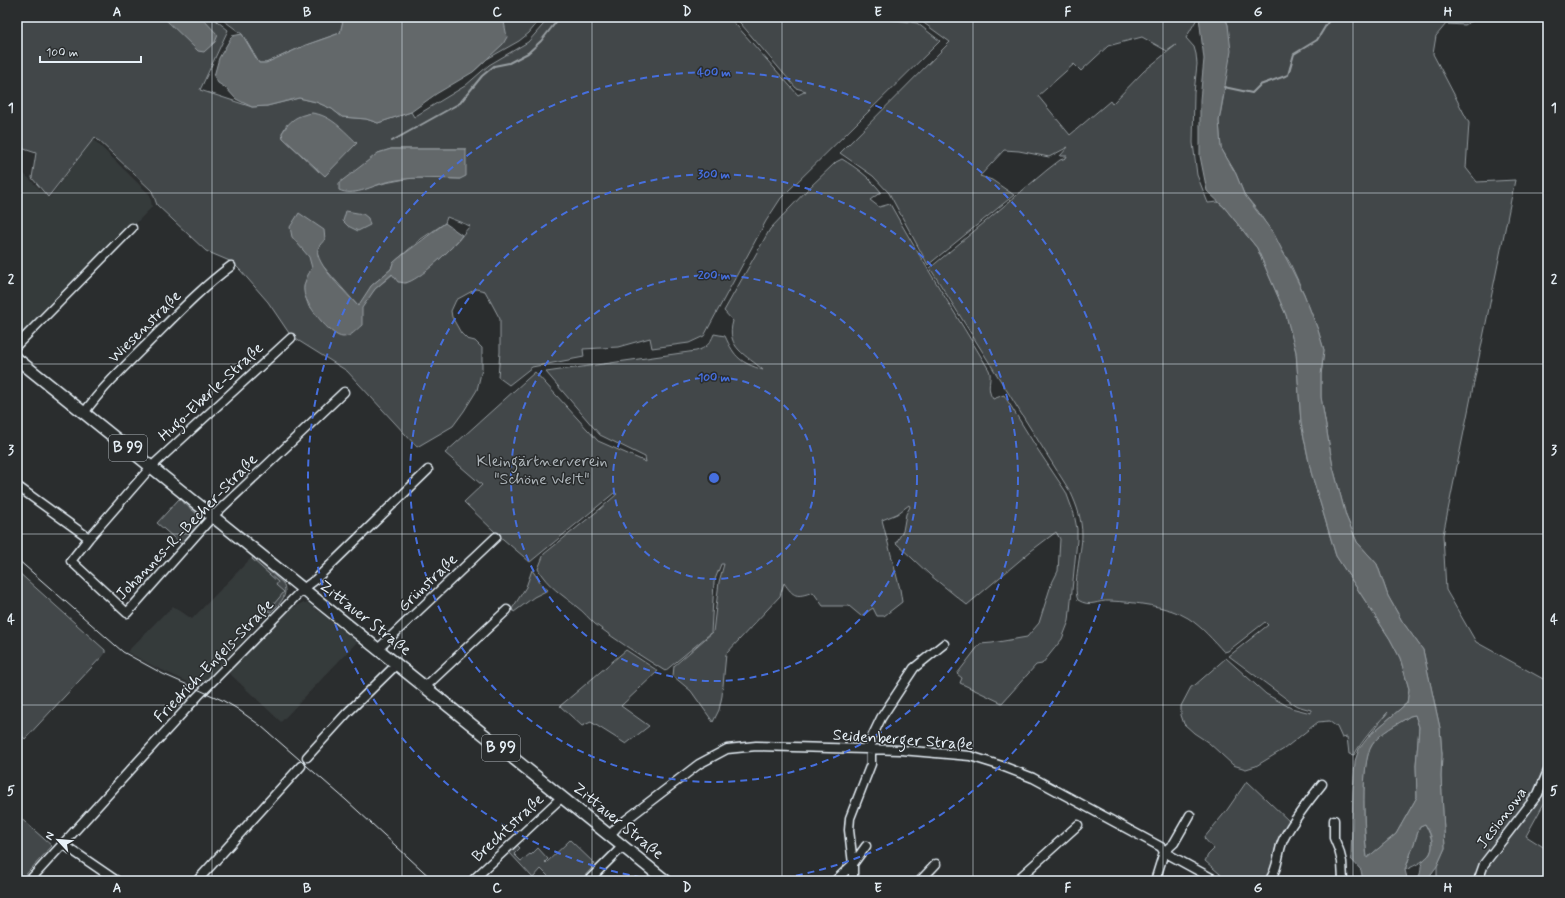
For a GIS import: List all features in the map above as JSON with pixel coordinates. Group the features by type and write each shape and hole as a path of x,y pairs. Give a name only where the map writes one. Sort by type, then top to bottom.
{"main road":[{"name":"Zittauer Straße","path":"17,359 666,881"},
{"name":"Zittauer Straße","path":"17,366 44,380"}],"street":[{"path":"17,345 132,228"},
{"name":"Wiesenstraße","path":"84,413 94,400 159,332 213,279 231,266"},
{"name":"Hugo-Eberle-Straße","path":"151,467 291,338"},
{"name":"Johannes-R.-Becher-Straße","path":"151,467 88,538 71,561 127,613 212,517 344,392"},
{"name":"Friedrich-Engels-Straße","path":"29,881 200,694 303,589 315,580 428,470"},
{"path":"17,486 88,538"},
{"name":"Grünstraße","path":"378,649 496,536"},
{"path":"426,687 508,610"},
{"path":"853,881 853,864 849,830 850,818 871,764 871,739 880,718 914,668 944,644"},
{"path":"306,757 347,713 397,664"},
{"name":"Seidenberger Straße","path":"610,835 618,826 699,764 727,749 756,746 901,750 970,756 1033,778 1079,802 1217,881"},
{"path":"197,881 301,766"},
{"name":"Jesionowa","path":"1478,881 1484,864 1538,794 1548,771"},
{"path":"1269,881 1277,868 1282,842 1292,824 1322,784"},
{"name":"Brechtstraße","path":"474,879 562,797"},
{"path":"1155,881 1164,852 1174,843 1190,815"},
{"path":"1334,820 1334,838 1342,862 1343,881"},
{"path":"1016,881 1078,825"},
{"path":"63,844 116,881"},
{"path":"588,881 623,846"},
{"path":"835,881 853,864 866,846"},
{"path":"920,881 936,864"}],"shaded area":[{"path":"163,17 201,17 218,35 215,42 204,52 198,51"},
{"path":"341,17 503,17 507,37 503,44 473,72 436,94 411,112 378,123 366,119 342,117 332,109 316,102 299,98 267,106 252,107 236,99 226,88 218,83 214,76 219,58 232,36 242,34 259,63 266,63 306,45 340,33 343,21"},
{"path":"1199,17 1225,17 1228,25 1231,51 1219,121 1221,148 1236,174 1244,194 1274,234 1304,294 1324,350 1321,375 1321,397 1333,467 1346,516 1357,542 1377,564 1388,596 1402,621 1423,650 1440,728 1445,848 1437,866 1426,881 1363,881 1361,870 1351,859 1355,761 1359,749 1369,736 1407,703 1409,689 1400,658 1390,639 1336,556 1311,472 1301,423 1296,352 1286,315 1257,248 1224,207 1207,191 1200,156 1200,100 1204,59","holes":["1415,715 1419,727 1416,765 1417,797 1396,834 1367,858 1364,783 1368,754 1375,740 1410,716","1425,824 1432,839 1432,846 1429,855 1423,861 1420,875 1411,880 1407,878 1405,870 1420,826"]},
{"path":"312,113 319,114 331,120 357,143 325,176 283,138 282,133 291,121 302,115"},
{"path":"93,139 150,195 152,207 17,344 17,167 49,198"},
{"path":"391,149 466,149 466,176 460,179 402,179 383,183 356,192 344,192 339,190 339,183 378,153"},
{"path":"346,211 363,214 368,218 370,225 358,231 348,226 343,221"},
{"path":"299,213 324,230 325,239 318,249 318,255 321,262 333,279 358,306 371,286 391,269 393,263 445,223 462,235 436,263 411,281 405,283 398,282 392,274 375,289 362,308 362,325 351,335 343,337 338,336 325,326 313,311 305,296 304,285 312,268 309,257 292,237 290,227"},
{"path":"252,557 283,583 285,596 199,687 153,666 127,652 173,606 192,619"},
{"path":"302,603 307,603 313,607 357,642 281,722 228,672 291,609"}],"green space":[{"path":"17,17 212,17 228,30 200,90 252,107 267,106 299,98 316,102 332,109 342,117 366,119 378,123 411,112 414,117 465,86 489,65 528,42 550,17 729,17 798,95 806,91 796,88 735,17 862,17 888,19 917,23 940,41 781,198 766,221 704,336 689,343 652,348 650,338 618,347 583,349 584,357 532,367 509,385 498,377 500,319 485,291 476,289 456,300 451,311 452,317 461,333 467,339 475,341 482,348 482,369 477,390 453,426 417,447 347,371 291,336 268,302 241,271 232,262 206,251 157,205 152,191 95,137 48,197 32,178 36,153 24,149 17,133","holes":["287,124 319,172 283,138 282,133","391,149 466,149 460,179 411,178 385,183 354,192 378,153","447,217 470,226 458,241 439,260 426,270 406,283 393,274 375,289 365,302 371,286 391,269 393,263 421,239 445,223","322,265 358,306 309,307 304,287 307,279"]},
{"path":"219,17 341,17 343,21 340,33 306,45 266,63 259,63 242,34"},
{"path":"432,17 542,17 529,33 519,41 487,59 473,72"},
{"path":"922,17 1198,17 1186,38 1194,47 1197,64 1194,93 1193,143 1197,175 1208,203 1218,202 1224,207 1257,248 1286,315 1296,352 1301,423 1311,472 1336,556 1390,639 1400,658 1409,689 1407,703 1369,736 1388,712 1365,738 1354,755 1349,754 1347,737 1342,738 1337,727 1329,721 1318,722 1284,749 1256,766 1246,769 1233,765 1209,743 1184,724 1181,715 1181,706 1191,687 1226,658 1266,694 1291,708 1311,713 1311,710 1292,703 1229,656 1268,625 1265,622 1228,651 1224,652 1198,625 1188,618 1171,610 1129,602 1105,601 1090,604 1078,600 1076,587 1082,542 1082,529 1079,513 1071,493 930,268 1047,170 1060,160 1066,158 1067,156 1060,156 1068,147 1049,157 1019,151 1004,150 980,176 992,180 1014,195 928,265 889,193 873,176 840,153 950,42 921,21","holes":["1142,37 1167,51 1176,45 1144,71 1112,104 1110,101 1070,135 1038,96 1074,64 1081,71 1108,46"]},
{"path":"1225,17 1479,17 1465,25 1446,24 1436,36 1433,54 1469,123 1466,168 1477,182 1515,180 1443,535 1446,590 1476,642 1545,680 1548,684 1548,796 1526,836 1548,850 1548,881 1437,881 1437,866 1445,848 1441,777 1442,754 1440,728 1423,650 1402,621 1388,596 1377,564 1357,542 1346,516 1333,467 1321,397 1321,375 1324,350 1304,294 1290,263 1258,211 1244,194 1236,174 1221,148 1219,121 1224,94 1228,25"},
{"name":"Kleingärtnerverein \"Schöne Welt\"","path":"842,159 863,174 881,192 870,200 879,207 890,204 989,370 989,387 993,399 1004,395 1066,492 1074,514 1077,529 1069,621 1062,639 1042,664 1036,665 1002,703 960,683 962,678 957,674 980,644 1027,637 1039,623 1051,585 1058,571 1060,539 1056,532 967,605 930,575 896,543 903,531 906,514 910,507 909,505 897,514 882,520 902,602 884,616 877,616 873,608 861,616 849,606 823,606 813,592 803,595 793,594 784,583 780,596 726,654 722,696 719,710 713,722 691,691 673,676 674,666 713,632 719,582 724,564 721,564 714,582 711,633 665,671 595,624 580,609 551,585 538,569 544,554 617,494 614,493 530,562 497,534 464,502 482,485 445,453 535,372 598,441 646,462 645,457 600,435 546,372 696,351 707,345 714,334 725,336 735,354 739,358 744,362 763,370 744,355 735,344 732,338 731,330 733,321 724,311 770,229 809,188 836,162"},
{"path":"179,499 203,519 181,544 157,523"},
{"path":"253,557 283,583 285,588 283,599 271,612 268,611 284,592 276,585 278,582 252,559"},
{"path":"532,570 543,586 548,590 534,597 514,612 512,609 526,587"},
{"path":"17,571 105,650 105,653 25,739 17,732"},
{"path":"626,650 658,671 621,706 649,726 626,744 591,722 582,726 560,706"},
{"path":"1415,715 1419,727 1416,765 1417,797 1396,834 1367,858 1364,783 1368,755 1375,740 1410,716"},
{"path":"1247,781 1290,822 1276,844 1273,867 1263,881 1228,881 1205,861 1214,849 1204,838 1227,810"},
{"path":"17,815 52,846 20,881 17,881"},
{"path":"1425,824 1432,841 1430,853 1421,862 1405,870 1420,826"},
{"path":"570,840 595,864 591,866 592,868 580,881 553,881 541,869 533,878 509,852 517,845 520,848 514,854 521,861 530,854 531,855 538,848 548,859 545,862 546,863"}],"waterway":[{"path":"392,141 460,103 482,76 494,66 509,63 528,53 541,41 560,17"},
{"path":"1224,87 1252,93 1260,85 1288,75 1294,54 1317,40 1331,17"}],"tram line":[{"path":"17,559 123,652 163,674 222,700 261,726 346,800 434,881"}]}
